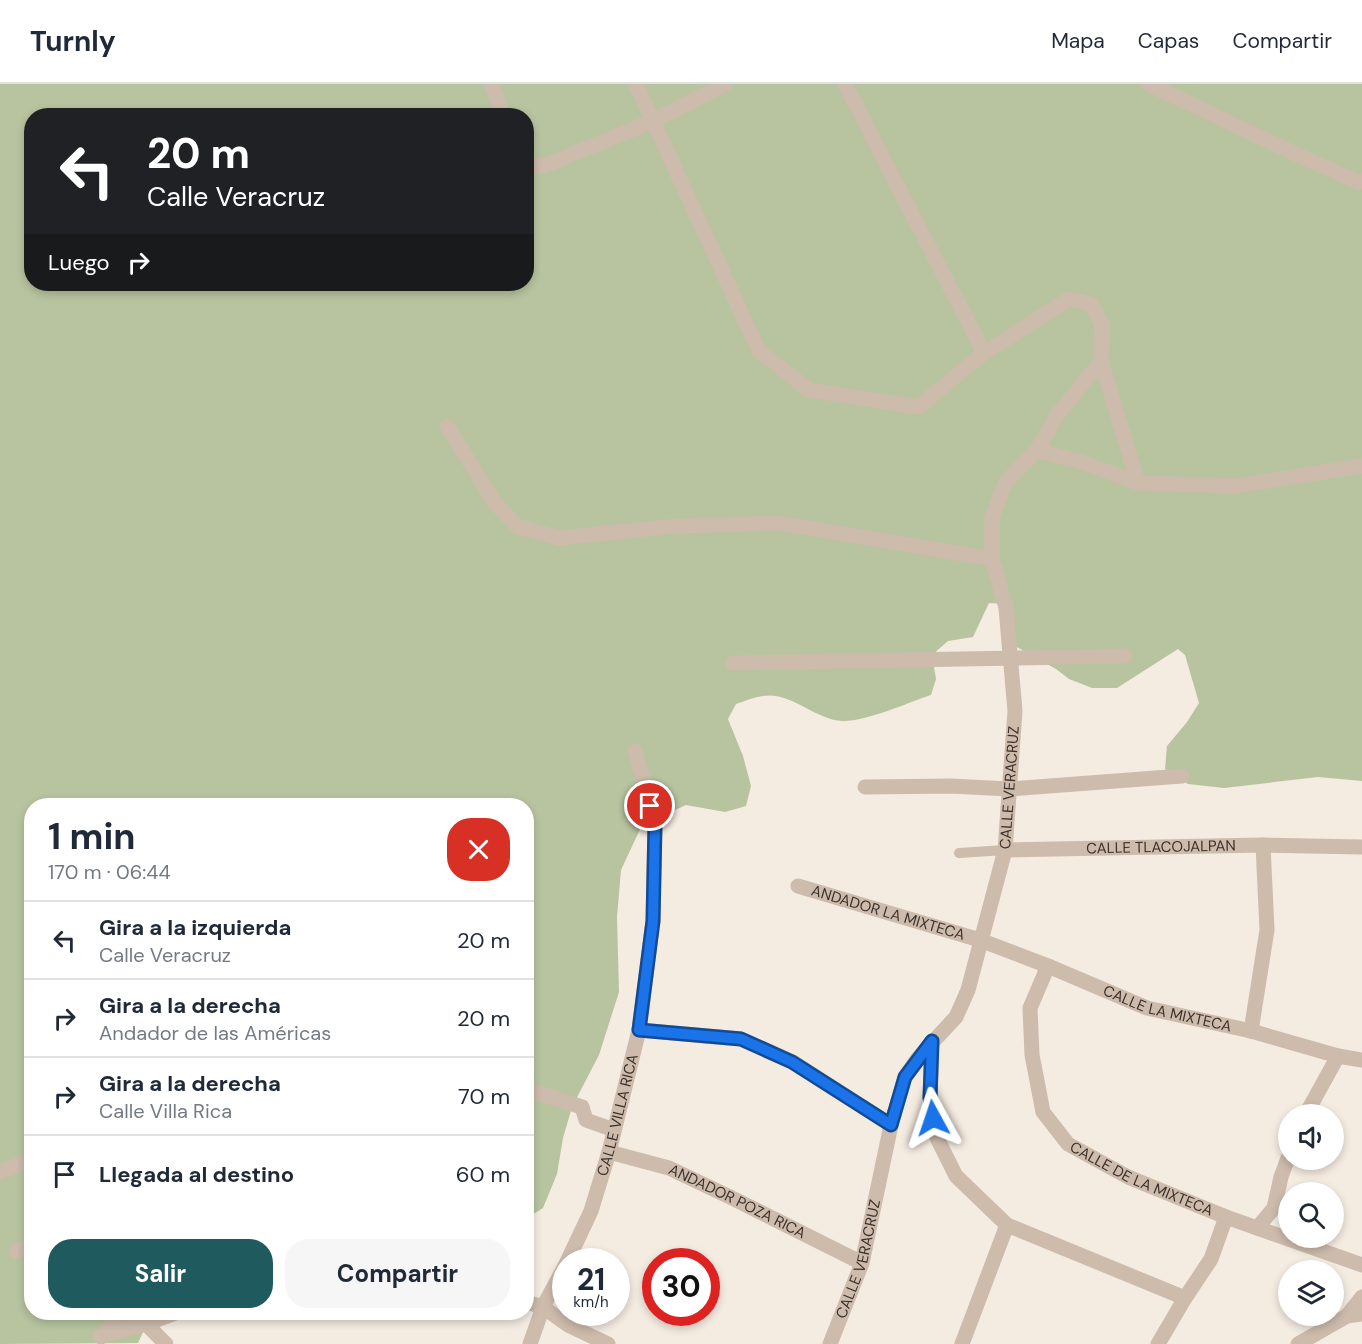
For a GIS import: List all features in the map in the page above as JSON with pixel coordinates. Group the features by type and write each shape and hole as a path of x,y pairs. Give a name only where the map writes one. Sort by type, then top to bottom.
{"street":[{"path":"491,84 501,108"},
{"path":"636,84 759,351 809,390 918,407 984,353 1069,299 1091,304 1102,326 1101,361 1138,483"},
{"path":"534,167 546,165 653,121 725,84"},
{"path":"845,84 984,353"},
{"path":"1149,84 1298,155 1358,182 1362,181"},
{"name":"CALLE VERACRUZ","path":"830,1344 862,1263 891,1125 905,1077 932,1041 956,1017 968,990 1005,850 1015,711 1006,608 992,559 992,518 1005,483 1037,450 1058,414 1101,361"},
{"path":"447,426 495,503 517,526 558,538 677,526 779,523 992,559"},
{"path":"1037,450 1084,463 1138,483 1236,486 1362,466"},
{"path":"732,663 1125,656"},
{"name":"CALLE VILLA RICA","path":"573,1248 591,1211 609,1152 639,1030 653,921 655,824 635,751"},
{"path":"865,787 951,786 1009,789 1182,776"},
{"path":"1251,1031 1267,930 1263,845"},
{"name":"CALLE TLACOJALPAN","path":"1005,850 1263,845 1362,847"},
{"name":"ANDADOR LA MIXTECA","path":"798,886 980,940"},
{"name":"CALLE LA MIXTECA","path":"980,940 1147,1008 1251,1031 1338,1056 1362,1060"},
{"name":"CALLE DE LA MIXTECA","path":"1048,966 1030,1008 1032,1056 1043,1112 1068,1144 1128,1177 1226,1217 1362,1265"},
{"path":"639,1030 741,1039 792,1062 891,1125"},
{"path":"932,1041 930,1098 937,1138 957,1176 1007,1226 1185,1298"},
{"path":"1312,1104 1338,1056"},
{"path":"534,1092 582,1107 586,1120 614,1131"},
{"name":"ANDADOR POZA RICA","path":"609,1152 669,1168 862,1263"},
{"path":"0,1172 24,1163"},
{"path":"1257,1228 1274,1208 1284,1170"},
{"path":"1158,1344 1211,1259 1226,1217"},
{"path":"962,1344 1007,1226"},
{"path":"16,1251 24,1248"},
{"name":"CALLE VILLA RICA","path":"530,1344 543,1307 552,1290"},
{"path":"1298,1344 1355,1315 1362,1297"},
{"path":"534,1304 543,1307 568,1325 608,1344"},
{"path":"98,1340 116,1320"},
{"path":"98,1340 157,1320"},
{"path":"146,1324 166,1344"}],"lane":[{"name":"CALLE TLACOJALPAN","path":"958,853 1005,850"}],"green space":[{"path":"0,84 1362,84 1362,781 1318,777 1224,788 1188,784 1165,769 1167,746 1199,703 1185,655 1178,649 1117,688 1092,688 1069,679 1015,646 1005,604 989,603 973,637 948,641 932,655 936,679 931,695 874,715 842,721 822,716 792,701 773,696 756,697 736,704 728,719 743,756 751,786 746,806 725,812 686,805 642,825 621,870 617,917 619,992 599,1055 572,1107 563,1138 557,1174 543,1208 534,1214 534,798 24,798 24,1320 148,1320 138,1343 0,1344"}],"route":[{"path":"650,806 655,824 653,921 639,1030 741,1039 792,1062 891,1125 905,1077 932,1041 930,1098 933,1118"}]}
